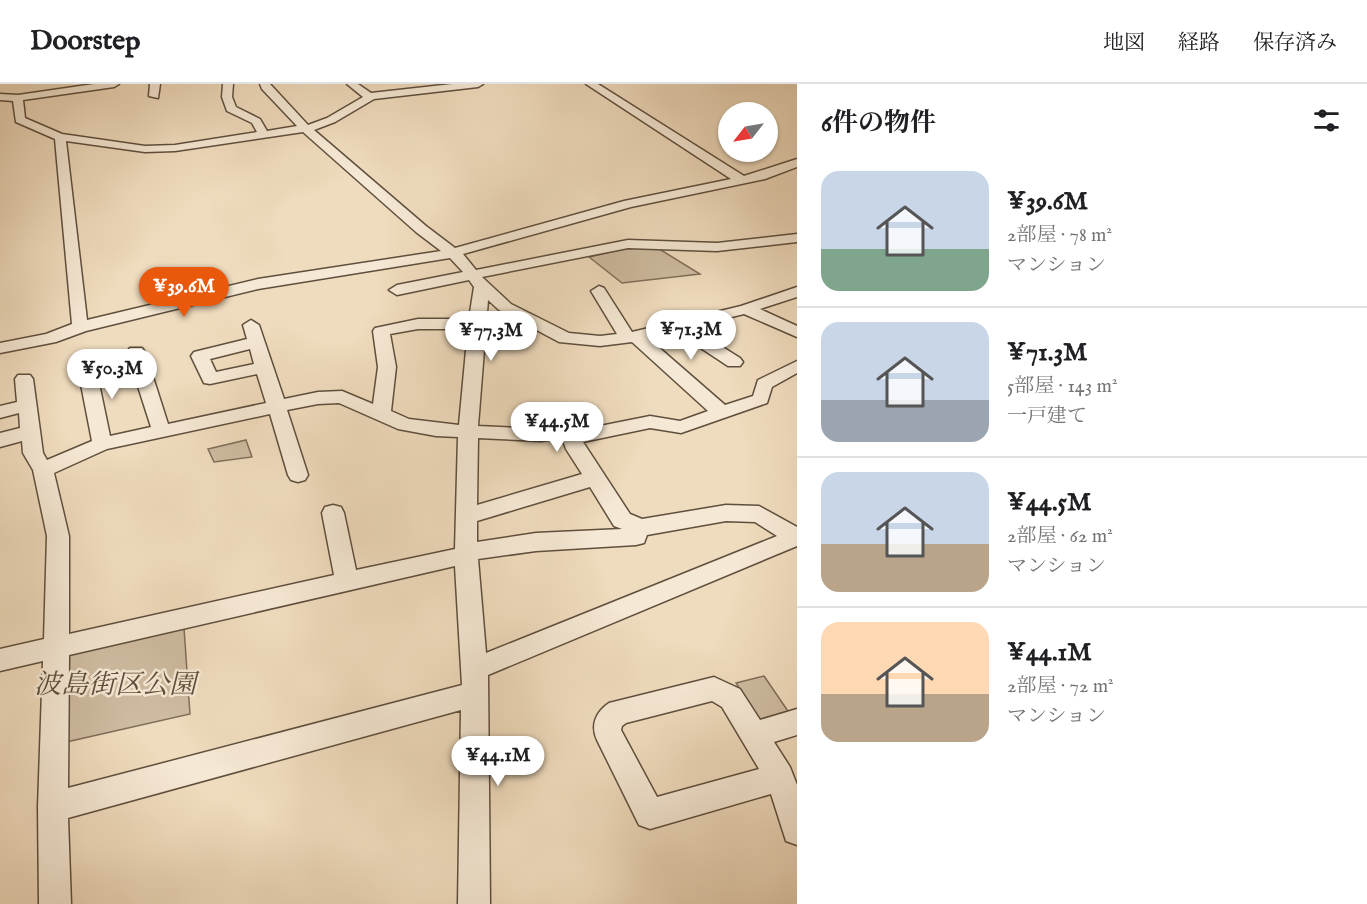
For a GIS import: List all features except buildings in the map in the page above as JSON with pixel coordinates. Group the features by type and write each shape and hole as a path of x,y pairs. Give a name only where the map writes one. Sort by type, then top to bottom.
{"street":[{"path":"114,84 8,94 20,120 60,137 156,149 306,129 331,120 369,97 478,84"},
{"path":"154,96 155,84"},
{"path":"228,84 227,97 231,109 256,121 263,134"},
{"path":"265,84 272,96 306,129 457,256 478,281 505,307 565,338 600,341 631,336 746,309 797,292"},
{"path":"352,84 369,97"},
{"path":"591,84 742,180"},
{"path":"60,137 80,327"},
{"path":"0,348 50,338 80,327 279,280 452,253 629,204 761,176 797,163"},
{"path":"397,290 478,281 628,244 717,248 793,240"},
{"path":"474,904 475,682 466,554 468,432 478,281"},
{"path":"600,291 631,336 721,412"},
{"path":"746,309 797,332"},
{"path":"381,415 387,367 381,331 418,324 476,324"},
{"path":"678,326 734,362"},
{"path":"264,367 210,379 200,356 254,334 298,475"},
{"path":"136,352 161,430"},
{"path":"86,364 102,444"},
{"path":"53,807 475,682 796,536 759,514 726,513 640,528 622,520 576,449 572,438 650,422 681,426 761,399 764,384 797,366"},
{"path":"24,379 33,453 43,470 58,536 53,807 55,904"},
{"path":"43,470 102,444 318,398 342,397 405,425 436,430 541,435"},
{"path":"0,412 27,405"},
{"path":"0,440 30,432"},
{"path":"467,516 594,478"},
{"path":"333,513 347,582"},
{"path":"0,660 466,554 536,542 636,537 634,525"},
{"path":"780,777 650,814 607,731 609,719 619,712 714,689 731,698 780,777 797,830"},
{"path":"754,735 797,722"}],"green space":[{"path":"646,244 656,247 700,274 622,283 589,257"},
{"path":"246,440 252,457 214,462 208,449"},
{"name":"波島街区公園","path":"184,628 190,714 62,743 68,652"},
{"path":"764,676 790,714 761,722 736,683"}]}
